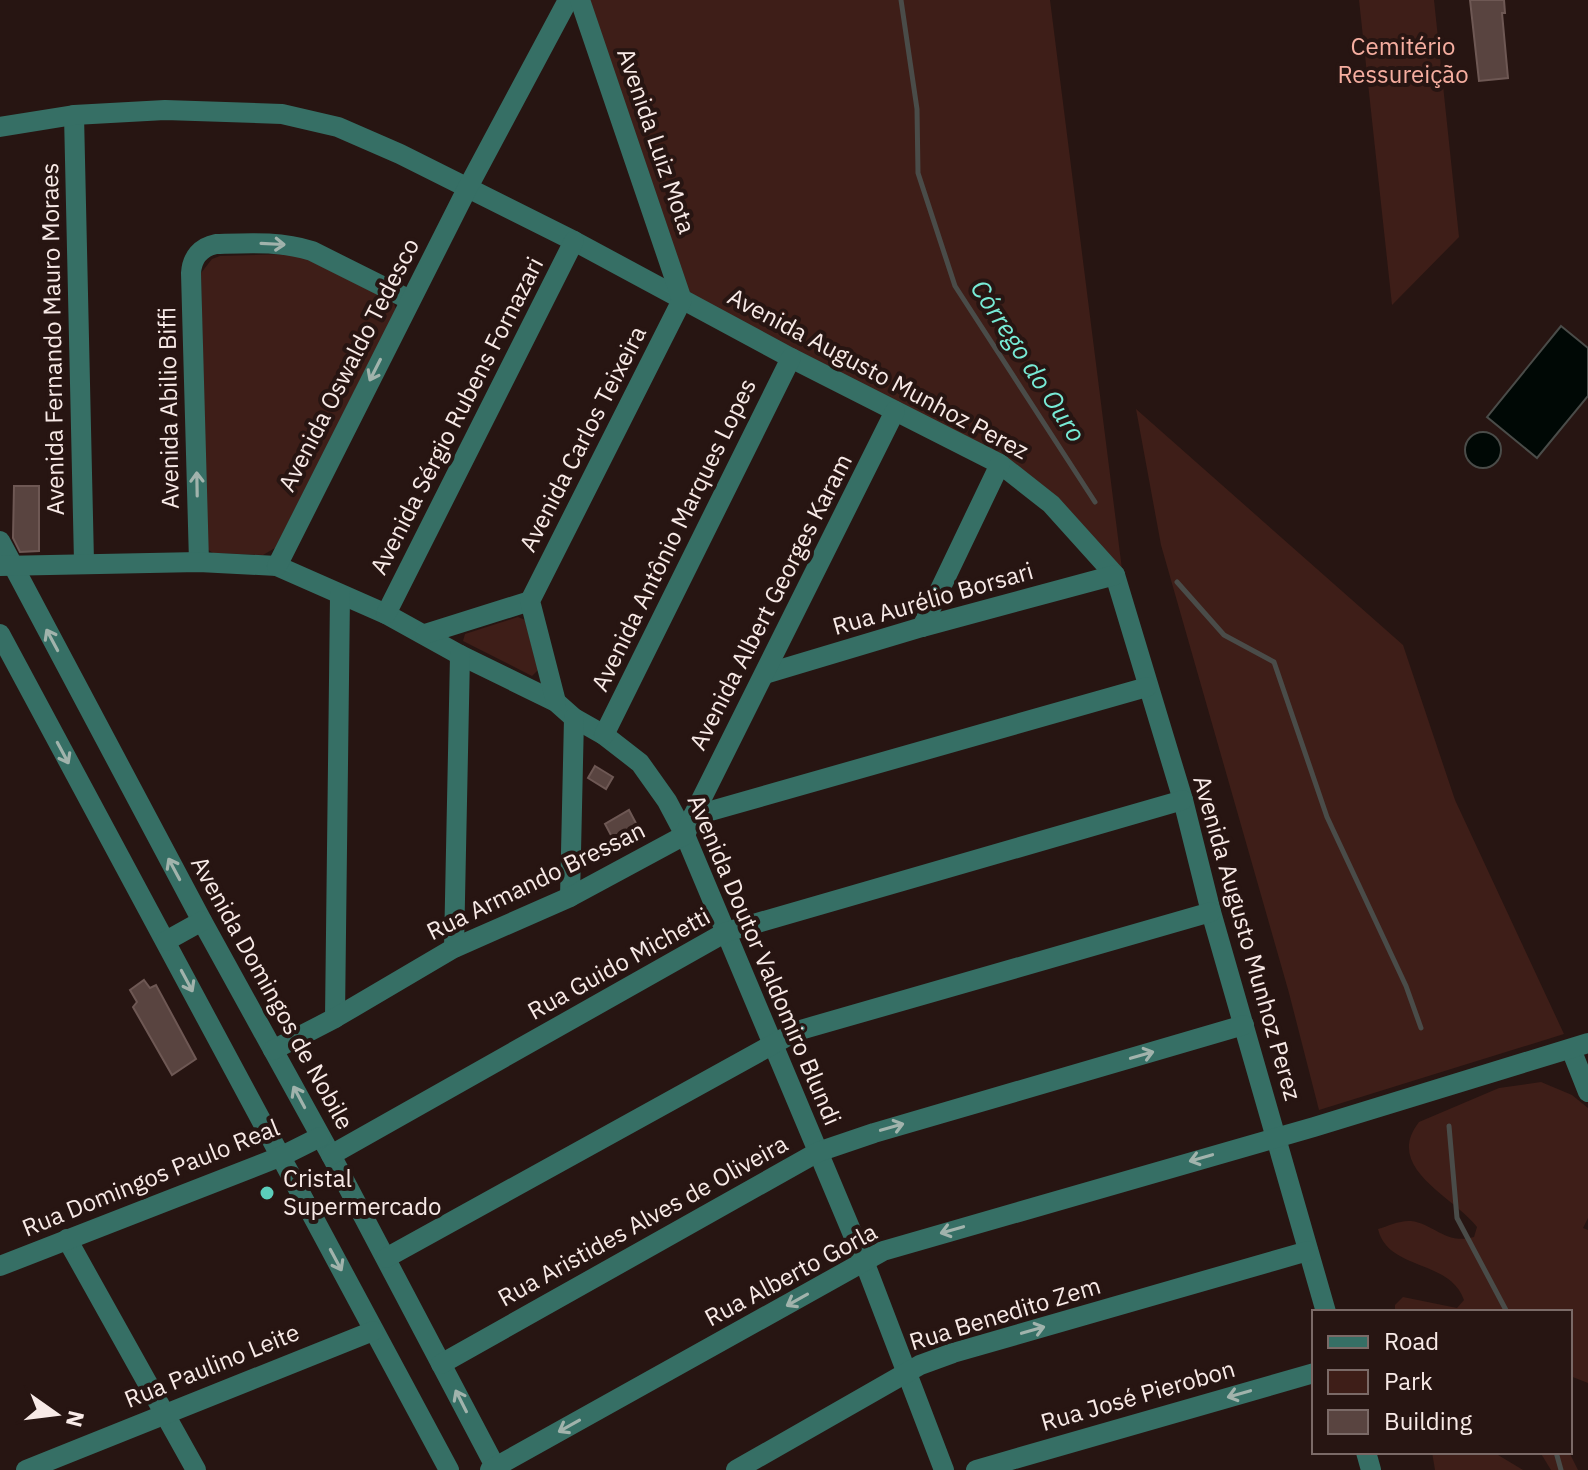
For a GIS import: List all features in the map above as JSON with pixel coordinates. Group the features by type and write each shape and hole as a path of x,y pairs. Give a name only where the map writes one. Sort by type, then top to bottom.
{"street":[{"name":"Avenida Oswaldo Tedesco","path":"277,566 467,189 568,0"},
{"name":"Avenida Luiz Mota","path":"580,0 682,300"},
{"name":"Avenida Augusto Munhoz Perez","path":"0,127 74,115 165,110 282,114 338,127 400,154 574,241 791,358 1000,464 1051,504 1115,575 1183,800 1211,912 1325,1310"},
{"name":"Avenida Fernando Mauro Moraes","path":"74,115 84,562"},
{"name":"Avenida Sérgio Rubens Fornazari","path":"386,614 574,241"},
{"name":"Avenida Abilio Biffi","path":"199,562 191,273 198,253 216,244 296,246 410,300"},
{"name":"Avenida Carlos Teixeira","path":"530,601 682,300"},
{"name":"Avenida Antônio Marques Lopes","path":"604,735 791,358"},
{"name":"Avenida Albert Georges Karam","path":"689,826 895,411"},
{"path":"922,627 1000,464"},
{"name":"Avenida Domingos de Nobile","path":"0,541 6,565 326,1146 494,1469"},
{"name":"Avenida Doutor Valdomiro Blundi","path":"6,565 199,562 277,566 386,614 556,702 640,763 689,826 726,932 864,1261 944,1470"},
{"name":"Rua Aurélio Borsari","path":"765,674 922,627 1115,575"},
{"path":"335,1018 340,595"},
{"path":"425,634 530,601 556,702"},
{"path":"0,634 449,1470"},
{"path":"454,948 460,655"},
{"name":"Rua Armando Bressan","path":"273,1050 335,1018 454,948 570,897 689,826 1147,687"},
{"path":"570,897 574,718"},
{"name":"Rua Guido Michetti","path":"326,1146 726,932 1183,800"},
{"path":"386,1258 773,1042 836,1018 1211,912"},
{"path":"166,941 202,921"},
{"name":"Rua Aristides Alves de Oliveira","path":"441,1364 818,1152 1244,1025"},
{"path":"1580,1046 1588,1092"},
{"name":"Rua Alberto Gorla","path":"494,1469 883,1251 1314,1127 1580,1046"},
{"name":"Rua Domingos Paulo Real","path":"0,1266 282,1156 326,1146"},
{"path":"67,1239 196,1470"},
{"name":"Rua Benedito Zem","path":"736,1470 906,1372 953,1353 1308,1251"},
{"name":"Rua Paulino Leite","path":"26,1470 373,1331"},
{"name":"Rua José Pierobon","path":"976,1470 1312,1374"}],"green space":[{"path":"587,0 1050,0 1125,593 1107,554 1005,455 895,409 684,298"},
{"name":"Cemitério Ressureição","path":"1359,0 1434,0 1459,237 1392,305"},
{"path":"220,256 301,256 393,302 396,309 275,548 263,555 213,553 207,549 201,273 212,259"},
{"path":"1136,409 1403,645 1455,800 1564,1034 1319,1110 1289,993 1161,545"},
{"path":"518,617 525,620 538,670 532,676 463,641 465,634"},
{"path":"1541,1082 1572,1095 1588,1108 1588,1218 1583,1228 1588,1230 1588,1383 1572,1377 1572,1310 1395,1310 1395,1305 1403,1297 1457,1308 1464,1300 1457,1287 1446,1278 1394,1252 1384,1242 1378,1229 1411,1221 1464,1239 1474,1237 1477,1227 1415,1167 1410,1153 1410,1138 1419,1122 1499,1088"},
{"path":"1432,1454 1496,1454 1523,1470 1435,1470"},
{"path":"1541,1454 1570,1454 1578,1470 1551,1470"}],"shaded area":[{"path":"1561,326 1588,348 1588,396 1537,458 1487,417"},
{"path":"1483,432 1496,437 1501,450 1496,463 1483,468 1470,463 1465,450 1470,437"}],"building":[{"path":"1470,0 1504,0 1505,13 1502,13 1508,78 1479,81"},
{"path":"14,486 39,486 39,551 20,552 13,538"},
{"path":"595,766 613,777 606,789 588,778"},
{"path":"629,810 638,827 613,839 605,824"},
{"path":"144,980 150,988 156,985 196,1059 172,1075 133,1007 137,1002 130,990"}],"waterway":[{"name":"Córrego do Ouro","path":"901,0 917,109 918,173 955,286 1095,502"},
{"path":"1177,582 1224,635 1274,662 1327,817 1406,986 1421,1028"},
{"path":"1449,1126 1457,1218 1506,1310"},
{"path":"1557,1454 1561,1470"}],"place":[{"name":"Cristal Supermercado","path":"267,1193"}]}
